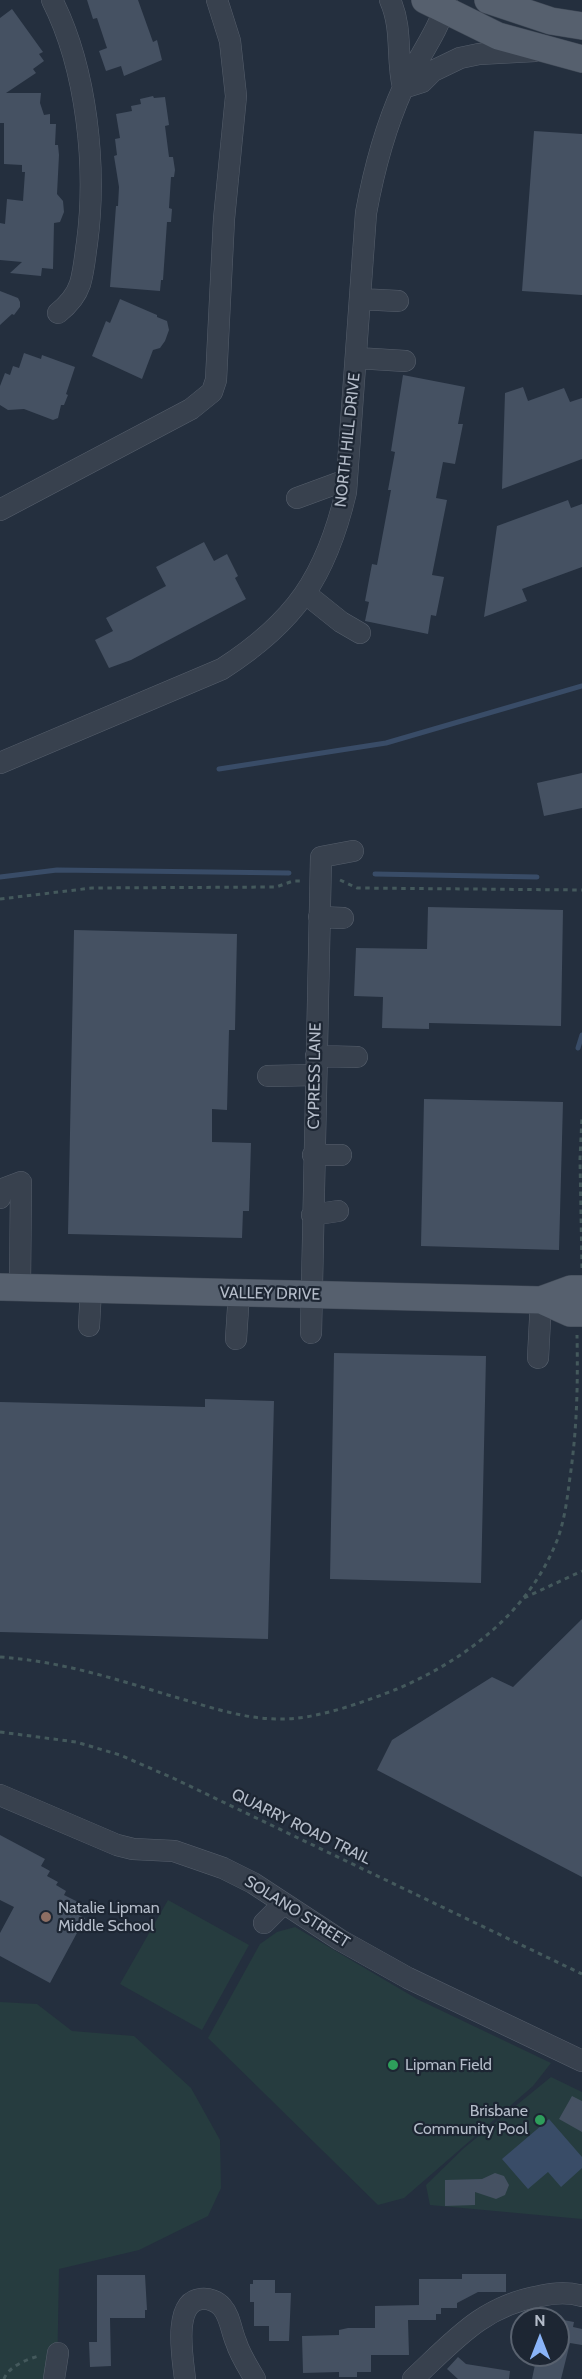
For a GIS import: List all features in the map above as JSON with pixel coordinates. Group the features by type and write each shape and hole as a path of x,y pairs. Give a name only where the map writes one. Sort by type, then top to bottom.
{"main road":[{"path":"488,0 551,21 582,26"},
{"path":"444,3 498,36 582,59"},
{"name":"VALLEY DRIVE","path":"10,1287 541,1300 571,1289 582,1289"},
{"name":"VALLEY DRIVE","path":"541,1300 580,1319"}],"street":[{"path":"52,0 66,35 82,92 91,186 90,221 80,283 74,297 58,313"},
{"path":"0,510 191,409 212,392 216,380 224,219 236,96 230,41 217,0"},
{"path":"390,0 398,24 399,72 403,88 422,82 433,71 460,58 543,50"},
{"name":"NORTH HILL DRIVE","path":"0,763 222,669 253,649 281,624 306,594 325,560 338,526 346,492 366,213 373,173 385,133 403,88 444,3"},
{"path":"360,299 398,302"},
{"path":"357,358 405,361"},
{"path":"297,498 346,480"},
{"path":"306,594 341,622 360,633"},
{"name":"CYPRESS LANE","path":"311,1333 321,856 353,851"},
{"path":"319,917 343,918"},
{"path":"268,1076 357,1057"},
{"path":"314,1155 341,1155"},
{"path":"0,1197 0,1190 21,1182 10,1287"},
{"path":"312,1215 338,1211"},
{"path":"89,1326 91,1289"},
{"path":"236,1339 239,1293"},
{"path":"538,1358 541,1300"},
{"name":"SOLANO STREET","path":"0,1796 117,1845 133,1849 174,1851 199,1859 253,1883 283,1904 408,1978 582,2061"},
{"path":"264,1923 283,1904"},
{"path":"413,2379 464,2332 493,2311 509,2303 545,2295 582,2296"},
{"path":"185,2379 182,2330 184,2311 194,2301 208,2299 222,2306 241,2355 255,2379"},
{"path":"54,2379 58,2352"}],"path":[{"path":"0,899 92,888 276,887 293,881 320,880 341,880 357,888 582,890"},
{"path":"582,1117 580,1159 582,1270"},
{"path":"0,1657 25,1659 85,1670 231,1713 280,1719 329,1712 380,1695 431,1674 472,1649 510,1613 537,1577 558,1537 567,1498 579,1400 580,1319"},
{"path":"522,1599 582,1571"},
{"name":"QUARRY ROAD TRAIL","path":"0,1732 76,1742 120,1755 175,1779 582,1974"},
{"path":"4,2379 6,2373 29,2359 58,2352"}],"green space":[{"path":"168,1900 249,1945 202,2030 120,1984"},
{"name":"Lipman Field","path":"295,1927 417,1999 551,2063 533,2086 404,2198 378,2205 208,2038 260,1944 277,1932"},
{"path":"0,2002 37,2004 72,2031 134,2036 191,2088 220,2140 221,2188 208,2216 139,2250 59,2269 57,2379 0,2379"},
{"name":"Brisbane Community Pool","path":"551,2077 582,2092 582,2219 430,2205 426,2185 464,2148"}],"water":[{"path":"549,2119 582,2157 582,2168 561,2187 548,2172 528,2189 502,2159"}],"building":[{"path":"87,0 138,0 153,42 157,40 162,60 124,76 121,66 106,71 99,51 107,48 97,18 93,19"},
{"path":"12,9 43,52 39,54 44,61 33,69 36,73 6,93 41,93 40,103 44,115 50,114 50,124 56,124 55,145 58,145 59,155 57,194 63,201 64,212 60,222 54,223 53,269 42,268 41,276 10,273 22,262 0,260 0,223 5,224 7,199 23,201 25,172 22,172 22,165 4,164 4,123 0,123 0,18"},
{"path":"153,96 154,98 165,97 169,125 165,126 169,157 173,157 175,170 174,177 171,177 169,208 172,209 171,222 167,222 163,280 161,280 160,291 110,287 119,187 114,156 117,155 115,139 120,138 116,114 132,111 131,106 141,104 140,99"},
{"path":"534,131 582,134 582,295 522,291"},
{"path":"0,291 18,298 20,307 14,315 12,314 0,325"},
{"path":"120,299 167,321 169,330 165,341 160,348 153,350 142,379 92,356 106,321 110,323"},
{"path":"24,353 41,359 42,355 75,367 66,394 68,395 64,405 61,405 58,418 53,420 24,409 8,410 0,405 0,386 5,373 10,375 13,366 19,368"},
{"path":"403,375 465,387 458,424 463,424 455,464 443,462 436,498 447,500 432,575 444,577 436,616 431,615 428,634 365,621 369,602 365,601 372,564 377,565 391,490 388,490 395,452 391,451"},
{"path":"523,387 528,401 564,388 570,402 582,398 582,459 502,489 505,393"},
{"path":"568,500 571,508 582,504 582,567 522,589 527,601 484,617 497,526"},
{"path":"204,542 214,561 227,554 238,576 235,578 246,599 131,660 109,668 95,640 113,631 106,618 166,586 156,567"},
{"path":"582,773 582,808 544,816 537,783"},
{"path":"428,907 563,910 561,1026 429,1023 429,1029 382,1028 383,997 354,996 356,948 427,949"},
{"path":"74,930 237,934 235,1030 229,1030 227,1110 212,1109 212,1142 251,1143 249,1211 243,1211 242,1238 68,1234"},
{"path":"424,1099 563,1102 559,1250 421,1246"},
{"path":"334,1353 486,1356 481,1583 330,1579"},
{"path":"205,1399 274,1401 268,1639 0,1632 0,1402 205,1407"},
{"path":"582,1619 582,1877 377,1770 392,1740 492,1677 513,1687"},
{"path":"0,1835 45,1859 41,1866 50,1871 47,1876 58,1882 56,1885 66,1891 64,1895 84,1905 79,1915 85,1918 50,1983 0,1956 0,1933 14,1907 0,1900"},
{"path":"572,2096 582,2101 582,2132 559,2119"},
{"path":"495,2173 504,2176 509,2185 505,2195 496,2199 475,2192 475,2205 445,2206 445,2180 482,2179"},
{"path":"462,2274 506,2274 506,2292 478,2292 457,2303 457,2308 441,2308 441,2314 436,2314 436,2320 408,2320 409,2355 371,2355 371,2372 357,2372 357,2377 339,2377 339,2372 303,2373 302,2336 339,2335 339,2330 348,2328 375,2328 375,2306 419,2305 419,2279 462,2279"},
{"path":"97,2275 145,2275 147,2310 145,2310 145,2318 110,2318 111,2366 90,2367 89,2342 97,2342"},
{"path":"253,2280 275,2280 275,2293 291,2293 289,2341 269,2341 269,2326 254,2326 254,2302 250,2302 250,2284 253,2284"},
{"path":"570,2321 574,2322 573,2327 582,2329 582,2345 570,2343"},
{"path":"458,2357 466,2364 510,2371 509,2379 458,2379 447,2369"},
{"path":"534,2367 564,2367 561,2379 532,2379"}],"waterway":[{"path":"219,769 386,743 582,686"},
{"path":"0,877 57,870 289,873"},
{"path":"375,874 537,877"},
{"path":"578,1048 582,1035"}],"place":[{"name":"Natalie Lipman Middle School","path":"46,1917"},
{"name":"Lipman Field","path":"393,2065"},
{"name":"Brisbane Community Pool","path":"540,2120"}]}
